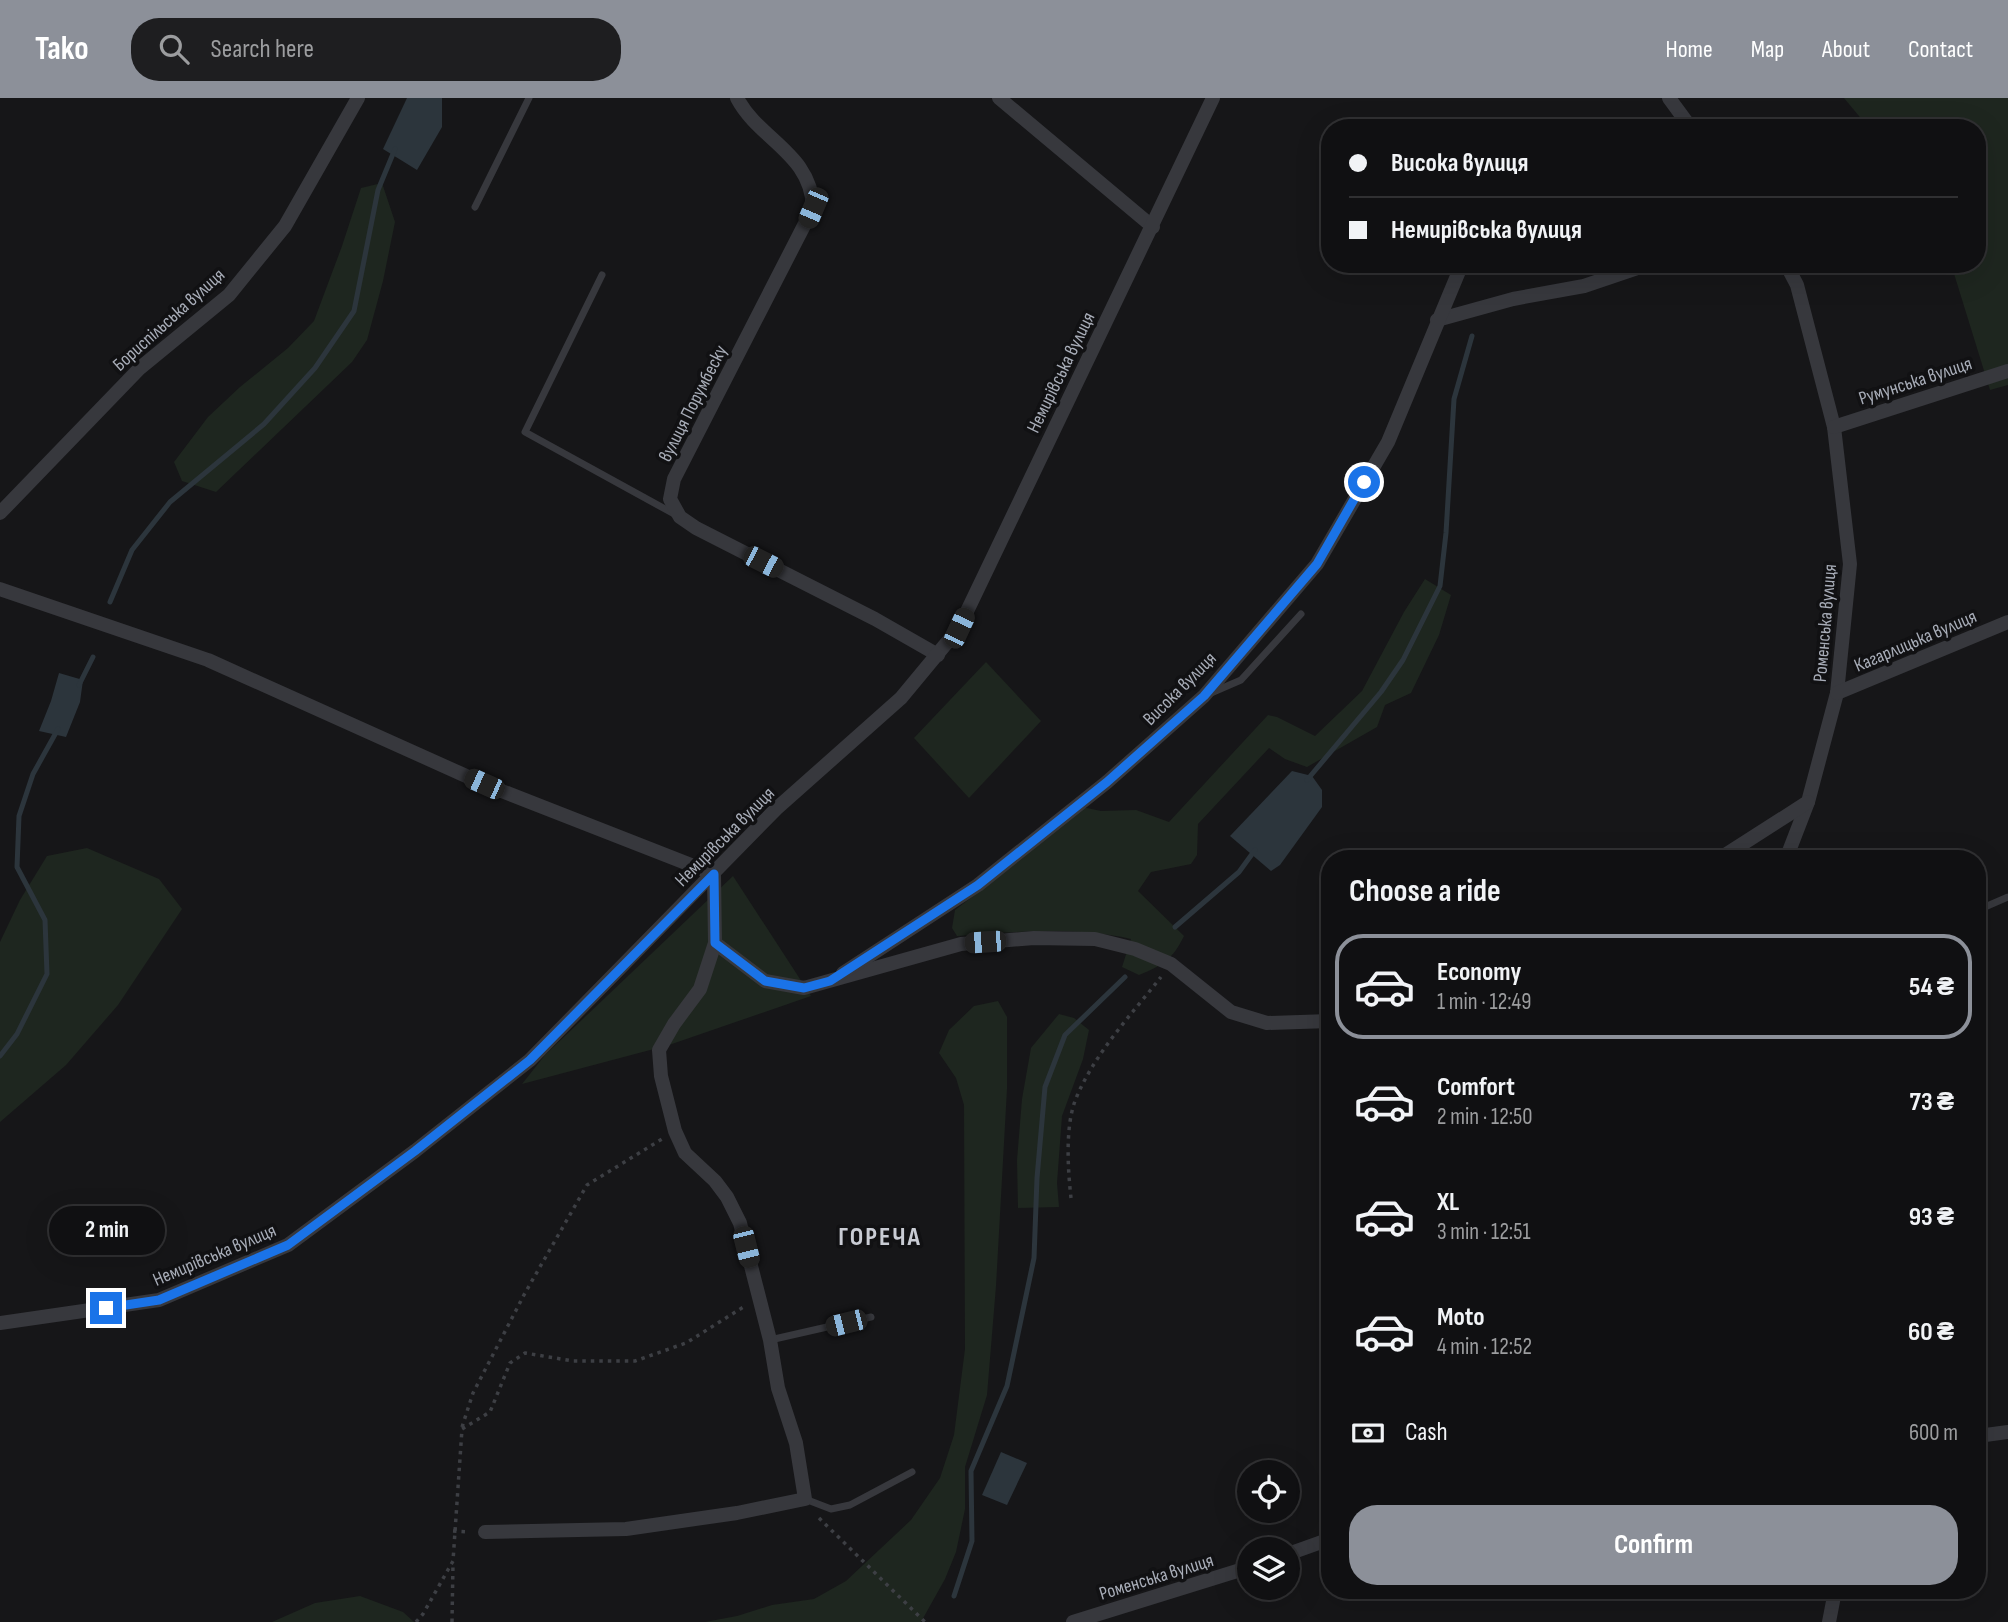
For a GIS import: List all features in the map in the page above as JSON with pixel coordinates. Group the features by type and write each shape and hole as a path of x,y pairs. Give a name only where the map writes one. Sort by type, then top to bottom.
{"street":[{"name":"Бориспільська вулиця","path":"0,513 140,369 229,295 285,226 358,98"},
{"name":"вулиця Порумбеску","path":"680,517 670,499 674,479 813,208 813,192 796,161 761,130 737,98"},
{"path":"999,98 1153,227"},
{"name":"Немирівська вулиця","path":"0,1323 159,1300 288,1245 415,1151 530,1060 776,809 901,698 959,628 1213,98"},
{"path":"1669,98 1684,119"},
{"name":"Висока вулиця","path":"830,981 978,885 1107,782 1204,696 1317,564 1388,442 1458,273"},
{"path":"1437,320 1513,299 1584,286 1622,273"},
{"name":"Роменська вулиця","path":"1789,850 1808,802 1837,693 1850,564 1834,426 1797,285 1791,273"},
{"name":"Румунська вулиця","path":"1834,426 2008,371"},
{"path":"680,517 696,528 875,619 938,655"},
{"path":"0,589 208,660 484,784 714,874 715,943 700,989 659,1050 661,1076 675,1131 685,1153 715,1181 727,1197 740,1223 770,1340 778,1388 796,1443 805,1499 737,1513 626,1529 485,1532"},
{"name":"Кагарлицька вулиця","path":"1837,693 2008,622"},
{"path":"1733,850 1808,802"},
{"path":"715,943 765,981 804,988 961,944 1034,938 1095,939 1135,949 1171,964 1231,1012 1267,1023 1321,1021"},
{"path":"1986,1435 2008,1432"},
{"path":"1300,1550 1321,1542"},
{"name":"Роменська вулиця","path":"1073,1622 1237,1571"},
{"path":"1829,1622 1833,1599"}],"lane":[{"path":"475,207 529,98"},
{"path":"602,275 525,432 680,517"},
{"path":"1204,696 1241,680 1301,614"},
{"path":"1986,907 2008,897"},
{"path":"770,1340 871,1317"},
{"path":"805,1499 831,1509 850,1505 912,1472"}],"path":[{"path":"1071,1198 1067,1161 1074,1103 1098,1058 1171,964"},
{"path":"452,1622 453,1561 462,1429 473,1393 525,1293 587,1185 675,1131"},
{"path":"462,1429 490,1412 510,1363 525,1353 573,1360 635,1361 686,1343 759,1297"},
{"path":"805,1499 822,1522 925,1622"},
{"path":"416,1622 453,1561"}],"shaded area":[{"path":"407,98 442,98 442,127 417,170 383,149"},
{"path":"1844,98 2008,98 2008,385 1990,390 1954,273 1986,273 1986,119 1862,119"},
{"path":"382,183 395,222 367,340 352,362 216,492 182,481 174,462 208,417 288,348 314,321 361,188"},
{"path":"1425,579 1451,595 1439,635 1411,693 1385,705 1377,727 1307,767 1285,759 1269,748 1198,824 1197,855 1191,864 1151,872 1138,891 1184,936 1166,960 1139,975 1122,967 1131,939 1088,932 1044,931 957,936 952,928 955,910 1019,861 1082,807 1101,811 1136,810 1169,822 1268,715 1315,736 1362,691 1404,612"},
{"path":"986,662 1041,721 969,798 914,738"},
{"path":"59,673 83,680 80,702 66,737 39,731"},
{"path":"1292,771 1312,776 1322,790 1322,807 1280,865 1271,871 1230,836"},
{"path":"87,848 159,879 182,909 118,1005 66,1065 0,1122 0,942 20,900 47,856"},
{"path":"733,876 811,996 669,1045 522,1084 545,1055"},
{"path":"998,1001 1007,1017 1007,1089 987,1395 965,1467 965,1509 956,1552 945,1579 921,1622 705,1622 772,1605 814,1599 846,1581 911,1520 940,1478 954,1435 965,1349 964,1105 956,1078 939,1053 949,1030 974,1006"},
{"path":"1059,1014 1074,1018 1089,1030 1083,1059 1062,1116 1057,1183 1059,1207 1018,1208 1017,1160 1022,1099 1031,1048"},
{"path":"1001,1452 1027,1463 1007,1505 982,1495"},
{"path":"360,1596 403,1612 414,1622 272,1622 315,1603"}],"waterway":[{"path":"110,602 132,550 170,502 264,424 315,368 354,311 378,190 395,149"},
{"path":"1307,780 1381,692 1403,660 1440,586 1454,399 1472,336"},
{"path":"79,685 93,657"},
{"path":"0,1056 17,1034 47,974 45,920 17,867 19,816 33,774 58,729"},
{"path":"1175,927 1239,872 1255,850"},
{"path":"954,1596 972,1541 971,1471 1007,1386 1034,1258 1037,1178 1045,1087 1065,1035 1125,977"}],"district":[{"name":"ГОРЕЧА","path":"880,1236"}],"route":[{"path":"106,1308 159,1300 288,1245 415,1151 530,1060 714,874 715,943 765,981 804,988 830,981 978,885 1107,782 1204,696 1317,564 1364,482"}]}
